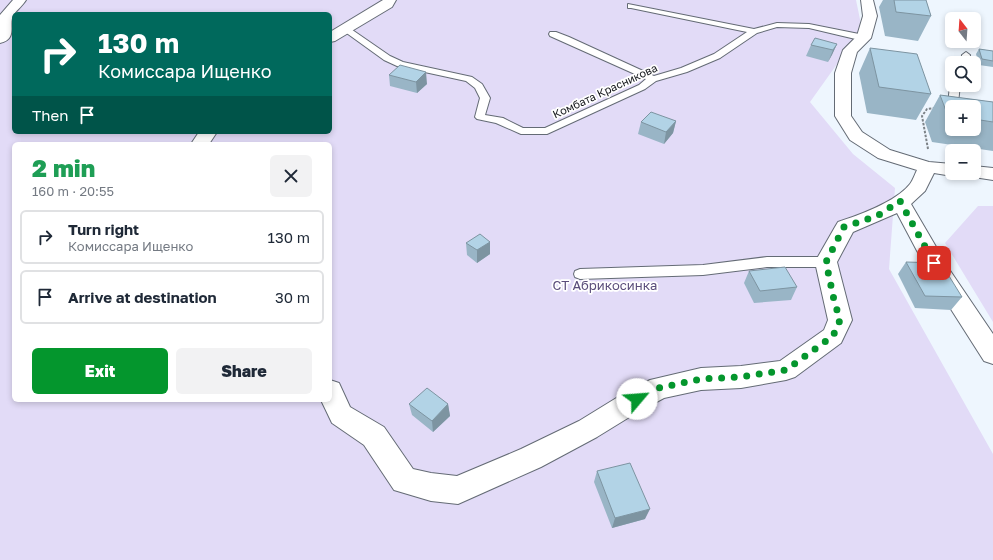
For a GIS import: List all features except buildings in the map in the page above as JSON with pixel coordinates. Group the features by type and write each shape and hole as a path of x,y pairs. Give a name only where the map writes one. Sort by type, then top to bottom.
{"street":[{"path":"0,39 5,34 5,18 20,0"},
{"path":"332,37 387,4 390,0"},
{"path":"866,0 870,16 864,38 850,50 843,73 842,116 856,136 884,154 927,167 945,169"},
{"path":"332,395 341,415 374,436 404,480 431,487 458,490 531,458 588,429 626,405 659,388 701,379 740,377 786,370 833,336 840,320 826,262 844,227 877,216 900,201 917,187 927,167"},
{"path":"981,173 993,174"},
{"path":"900,201 941,275 993,354"}],"lane":[{"path":"631,6 754,31"},
{"name":"Комбата Красникова","path":"345,29 387,58 400,64 469,79 479,86 485,98 480,117 499,120 521,131 547,131 642,87 653,79 684,70 717,56 754,31 777,25 809,26 864,38"},
{"path":"553,34 584,46 653,79"},
{"path":"580,274 704,270 767,262 826,262"}],"path":[{"path":"927,167 928,149 922,116 927,109 945,106"}],"green space":[{"name":"СТ Абрикосинка","path":"0,0 856,0 862,29 810,102 853,154 895,188 889,269 993,454 993,560 0,560"},
{"path":"978,206 993,206 993,322 945,243"}],"route":[{"path":"637,399 659,388 701,379 740,377 786,370 816,349 833,336 840,320 826,262 844,227 877,216 900,201 934,263"}]}
